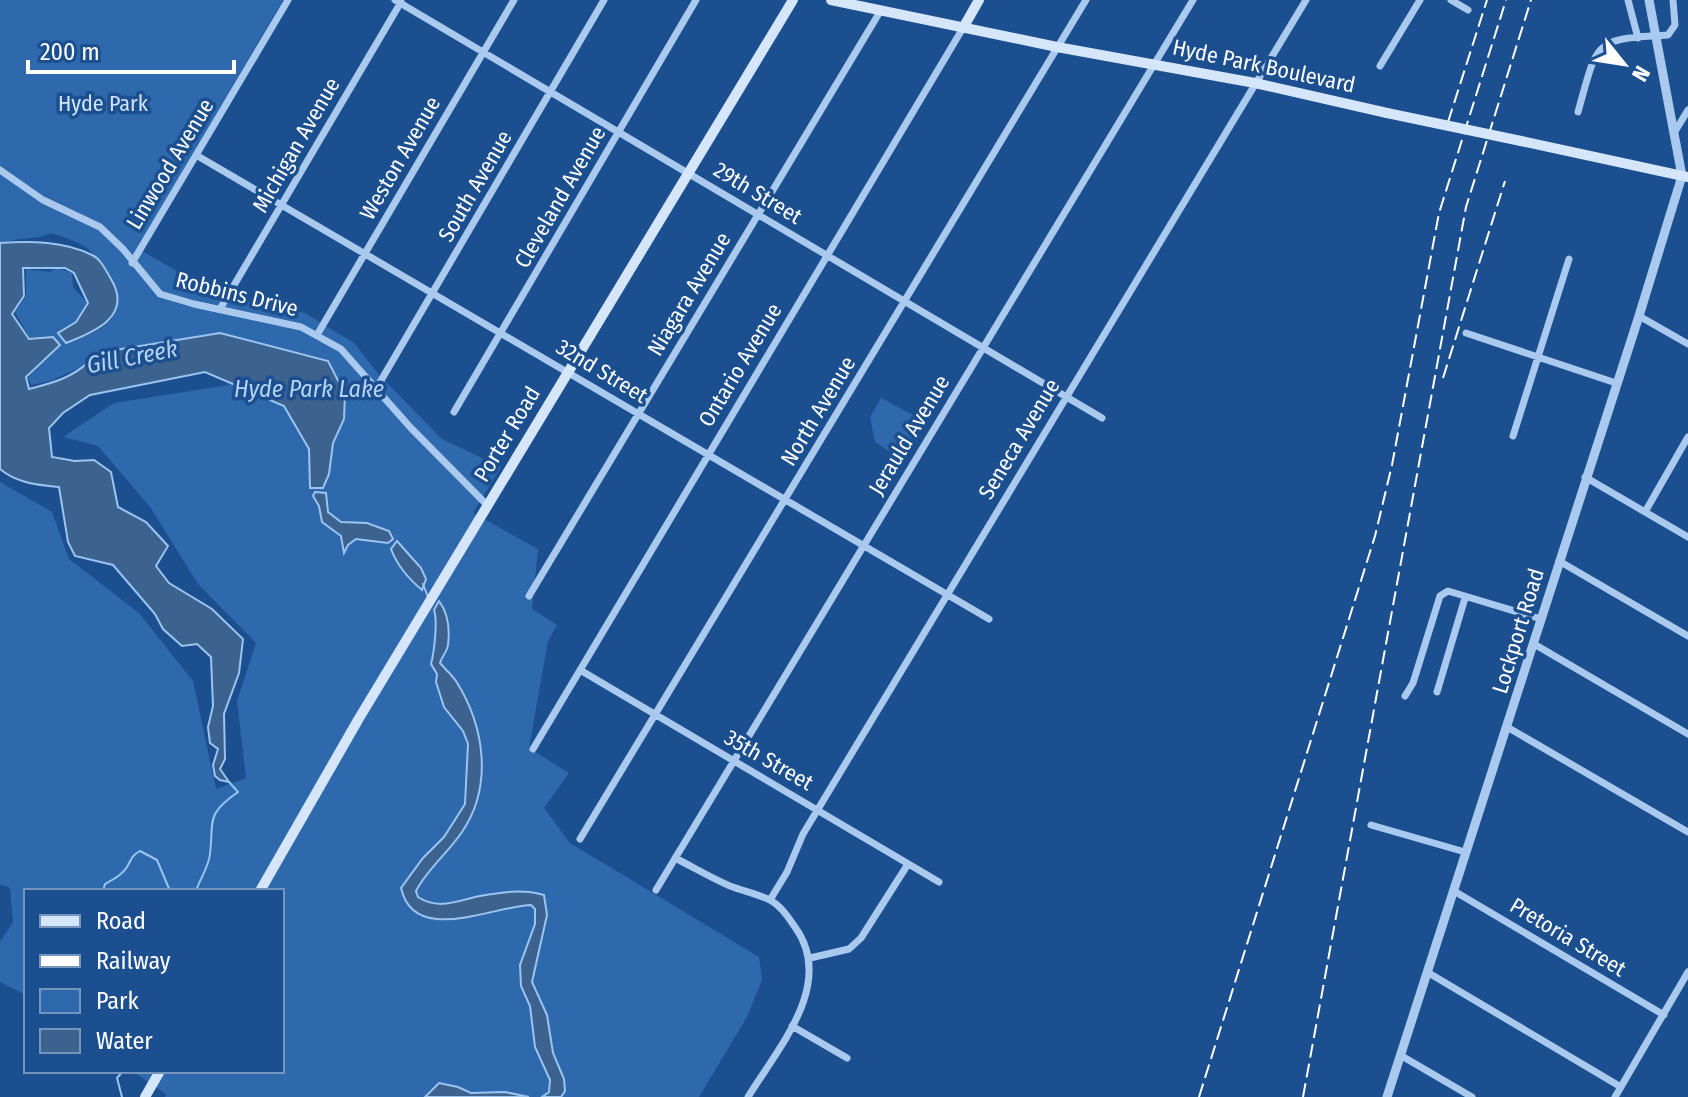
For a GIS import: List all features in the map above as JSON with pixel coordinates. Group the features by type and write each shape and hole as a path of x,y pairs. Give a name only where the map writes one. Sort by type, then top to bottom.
{"main road":[{"name":"Porter Road","path":"261,889 487,505 793,0"},
{"name":"Hyde Park Boulevard","path":"831,0 854,2 1057,47 1255,83 1685,176"},
{"name":"Ontario Avenue","path":"963,28 979,0"},
{"path":"145,1097 159,1073"}],"street":[{"name":"Linwood Avenue","path":"132,263 288,0"},
{"name":"Weston Avenue","path":"317,335 514,0"},
{"name":"South Avenue","path":"376,389 604,0"},
{"name":"Cleveland Avenue","path":"454,412 696,0"},
{"name":"North Avenue","path":"580,839 1086,0"},
{"name":"Jerauld Avenue","path":"656,890 1193,0"},
{"name":"Seneca Avenue","path":"770,900 817,809 1306,0"},
{"path":"1380,66 1420,0"},
{"path":"1451,0 1468,10"},
{"path":"1628,0 1638,38"},
{"path":"1649,0 1685,176"},
{"path":"1578,112 1593,56 1609,41 1668,35 1675,25 1673,0"},
{"name":"29th Street","path":"399,1 1102,418"},
{"name":"Michigan Avenue","path":"220,309 399,1"},
{"name":"Niagara Avenue","path":"529,596 881,10"},
{"name":"Ontario Avenue","path":"533,749 963,28"},
{"path":"1674,133 1688,110"},
{"name":"32nd Street","path":"196,155 989,619"},
{"name":"Robbins Drive","path":"0,170 43,200 100,227 123,249 160,294 301,327 341,349 410,427 487,505"},
{"name":"Lockport Road","path":"1387,1097 1585,477 1685,176"},
{"path":"1513,436 1569,259"},
{"path":"1639,316 1688,344"},
{"path":"1466,333 1616,383"},
{"path":"1645,512 1688,437"},
{"path":"1585,477 1688,537"},
{"path":"1559,561 1688,636"},
{"path":"1405,696 1413,683 1440,596 1448,591 1541,619"},
{"path":"1437,692 1465,598"},
{"path":"1534,644 1688,734"},
{"name":"35th Street","path":"580,670 939,882"},
{"path":"1507,727 1688,832"},
{"path":"1371,825 1465,852"},
{"path":"675,858 726,884 770,900 785,912 802,936 810,958 811,978 806,997 792,1026 748,1097"},
{"path":"810,958 849,949 861,938 908,864"},
{"name":"Pretoria Street","path":"1454,891 1664,1015"},
{"path":"1427,972 1621,1087"},
{"path":"1615,1097 1688,972"},
{"path":"792,1026 847,1058"},
{"path":"1400,1055 1472,1097"}],"green space":[{"name":"Hyde Park","path":"0,0 283,0 137,248 220,296 305,313 354,343 380,376 442,439 501,467 473,513 538,549 532,609 557,625 548,641 529,748 569,773 544,808 570,843 759,957 762,980 747,1017 699,1097 165,1097 166,1094 135,1073 284,1073 284,889 24,889 24,994 0,982 0,942 13,922 10,888 0,884 0,482 52,512 69,559 139,613 193,681 216,789 246,778 237,701 256,643 198,584 150,507 98,446 63,437 114,403 260,380 220,333 97,352 81,367 50,381 31,385 28,378 60,345 53,337 30,339 15,312 26,297 26,269 49,272 57,268 72,273 73,287 87,303 75,321 58,333 65,343 90,334 110,321 118,302 116,290 100,262 77,242 51,233 0,245"},
{"path":"881,398 915,416 921,427 901,459 875,442 870,417"}],"water":[{"name":"Hyde Park Lake","path":"0,243 47,243 81,250 101,262 117,292 114,313 108,321 66,343 58,333 76,322 88,303 74,273 65,268 23,268 24,296 12,314 29,339 53,337 60,345 26,377 29,389 66,377 97,353 220,333 328,361 345,394 344,419 333,443 329,474 323,488 310,488 309,449 284,406 205,372 90,395 63,413 49,428 52,457 94,460 111,472 118,507 146,522 168,546 156,566 169,583 212,609 243,639 239,673 224,714 225,759 220,769 229,782 215,776 213,765 218,749 210,743 208,727 213,706 211,657 197,644 182,646 163,629 155,614 113,565 75,556 68,542 59,487 20,480 0,469"},
{"path":"315,492 326,493 328,512 341,522 367,523 389,531 393,539 388,543 356,539 344,553 341,536 322,522 313,496"},
{"path":"397,541 421,568 426,579 422,590 404,572 394,555 391,549"},
{"path":"439,601 449,633 440,663 456,681 474,718 482,756 481,776 472,814 462,832 416,891 418,897 441,904 504,892 544,895 547,915 532,982 547,1015 553,1053 564,1079 565,1091 561,1097 542,1097 549,1092 550,1080 535,1047 530,1006 521,986 520,965 535,924 535,909 531,905 457,919 438,919 421,915 409,905 401,888 423,858 444,837 465,804 468,744 463,731 444,707 436,682 437,674 431,664 436,629 434,610"},
{"path":"439,1083 471,1093 505,1092 529,1097 425,1097"}],"waterway":[{"name":"Gill Creek","path":"423,584 428,597"},
{"path":"197,889 209,859 213,819 220,807 238,792 229,782"},
{"path":"104,889 105,884 118,877 140,851 157,860 169,889"},
{"path":"121,1073 117,1078 122,1097"}],"railway":[{"path":"1448,122 1487,0"},
{"path":"1199,1097 1375,536 1392,465 1439,213 1506,0"},
{"path":"1303,1097 1466,207 1531,0"},
{"path":"1443,378 1505,181"}]}
